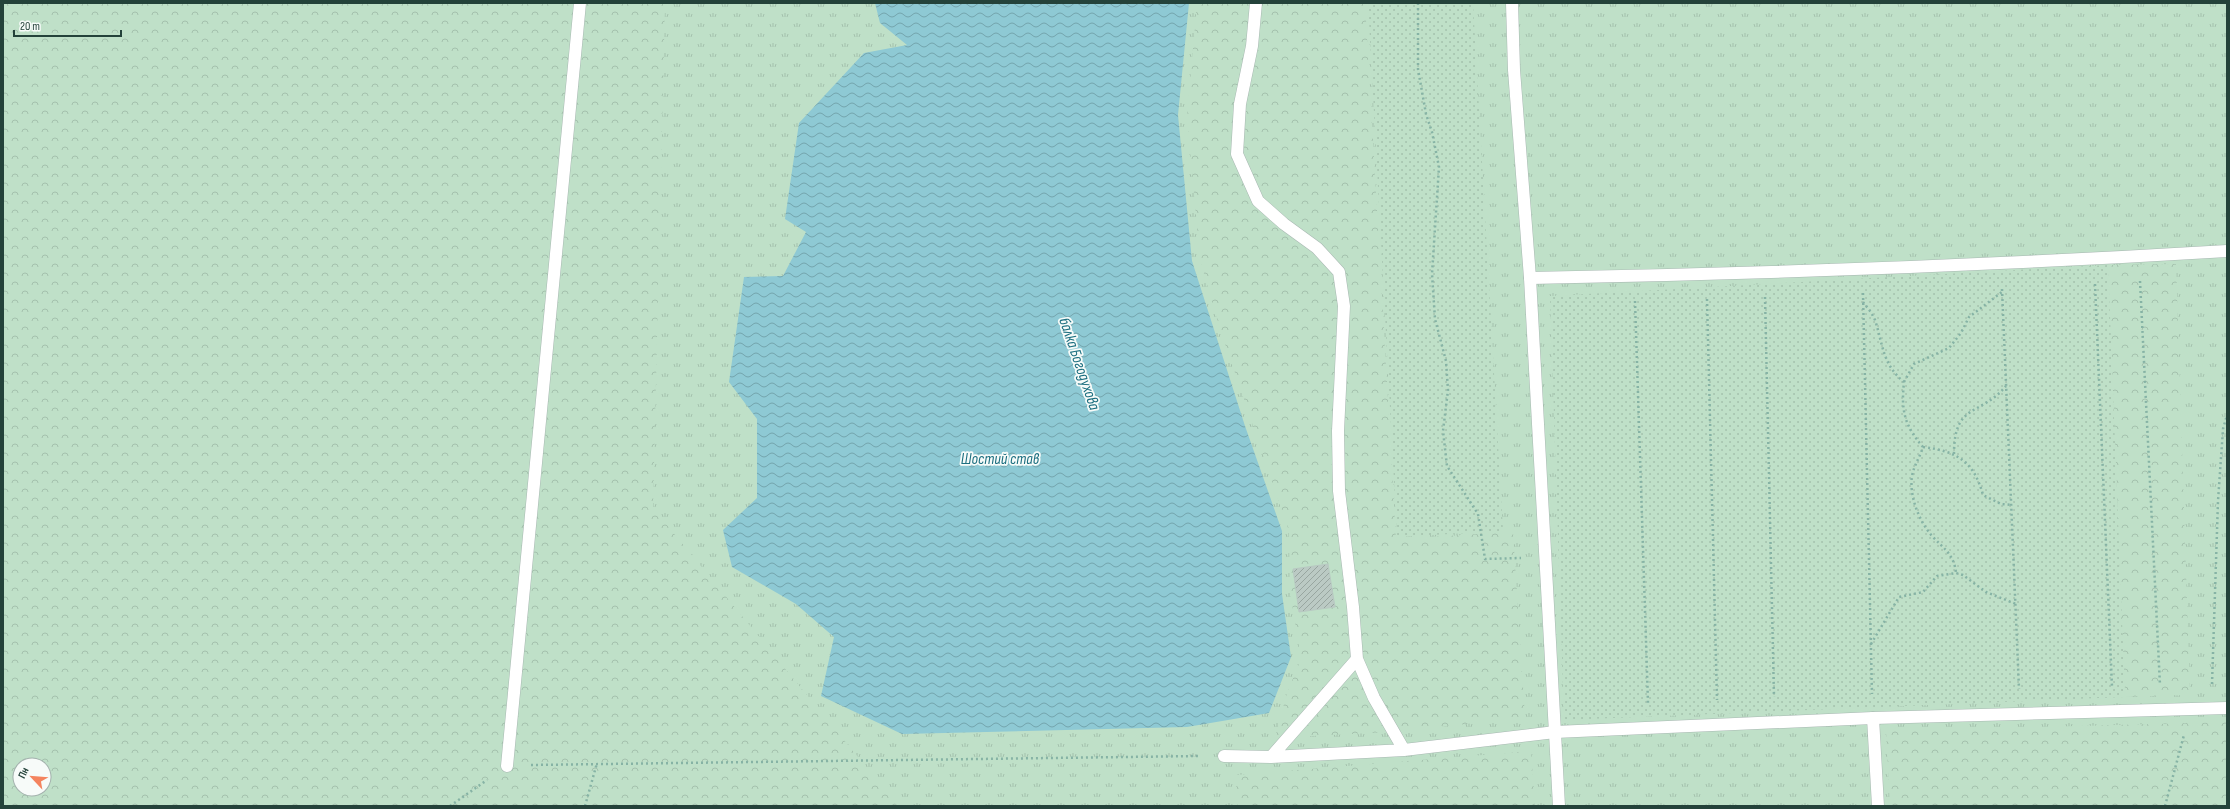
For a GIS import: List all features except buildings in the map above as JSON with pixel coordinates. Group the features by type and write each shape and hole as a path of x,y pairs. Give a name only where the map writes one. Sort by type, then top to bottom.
{"street":[{"path":"507,766 580,3"},
{"path":"1256,3 1252,46 1240,104 1237,154 1258,201 1284,224 1317,248 1339,272 1344,306 1338,431 1338,491 1353,607 1357,659 1374,698 1404,750"},
{"path":"1512,3 1514,70 1530,278 1559,806"},
{"path":"1530,278 1765,273 1862,268 2000,264 2094,257 2227,251"},
{"path":"1271,757 1357,659"},
{"path":"1224,756 1271,757 1404,750 1555,732 1873,718 2227,708"},
{"path":"1873,718 1878,806"}],"path":[{"path":"1418,3 1418,69 1426,114 1432,132 1440,167 1432,274 1435,319 1446,361 1448,390 1443,430 1447,466 1478,514 1485,559 1545,556"},
{"path":"2139,256 2161,710"},
{"path":"2094,257 2112,711"},
{"path":"2000,264 2012,505 2020,714"},
{"path":"1862,268 1873,718"},
{"path":"1765,273 1774,722"},
{"path":"1707,274 1718,725"},
{"path":"1635,276 1649,728"},
{"path":"2002,292 1980,307 1969,317 1961,333 1949,348 1914,364 1904,382 1902,398 1905,421 1912,434 1923,447 1940,449 1954,454 1968,465 1980,482 1983,495 2001,504 2012,505"},
{"path":"1863,302 1875,319 1884,357 1897,376 1904,382"},
{"path":"1954,454 1954,438 1960,420 1967,412 1998,396 2006,386"},
{"path":"2211,709 2218,501 2223,429 2227,415"},
{"path":"1923,447 1912,477 1916,508 1932,536 1947,549 1951,555 1955,562 1956,573"},
{"path":"1870,644 1884,619 1900,597 1923,592 1937,576 1956,573 1986,592 2016,604"},
{"path":"2164,806 2191,709"},
{"path":"450,806 507,766 597,763 1224,756"},
{"path":"585,806 597,763"}],"green space":[{"path":"3,3 2227,3 2227,806 3,806"},
{"path":"3,3 665,3 653,508 895,802 896,806 3,806"},
{"path":"1197,3 1365,3 1396,539 1513,532 1525,717 1407,731 1275,738 1287,693 1301,659 1290,592 1289,531 1220,329 1200,260 1187,117"},
{"path":"1368,3 1473,3 1503,531 1397,537"},
{"path":"2176,264 2190,695 2125,697 2108,265"},
{"path":"2108,265 2125,697 1564,720 1550,296"},
{"path":"2227,722 2227,806 1890,806 1886,731"},
{"path":"1531,751 1535,806 1237,806 1236,775"}],"water":[{"name":"Шостий став","path":"875,3 1189,3 1178,115 1192,261 1245,426 1282,531 1282,594 1291,657 1269,713 1187,727 902,734 821,696 834,637 796,604 732,567 723,530 757,498 757,419 729,382 744,277 783,276 806,232 785,219 799,123 864,53 907,45 880,23"}],"water label":[{"name":"балка Богодухова","path":"1079,364"}]}
